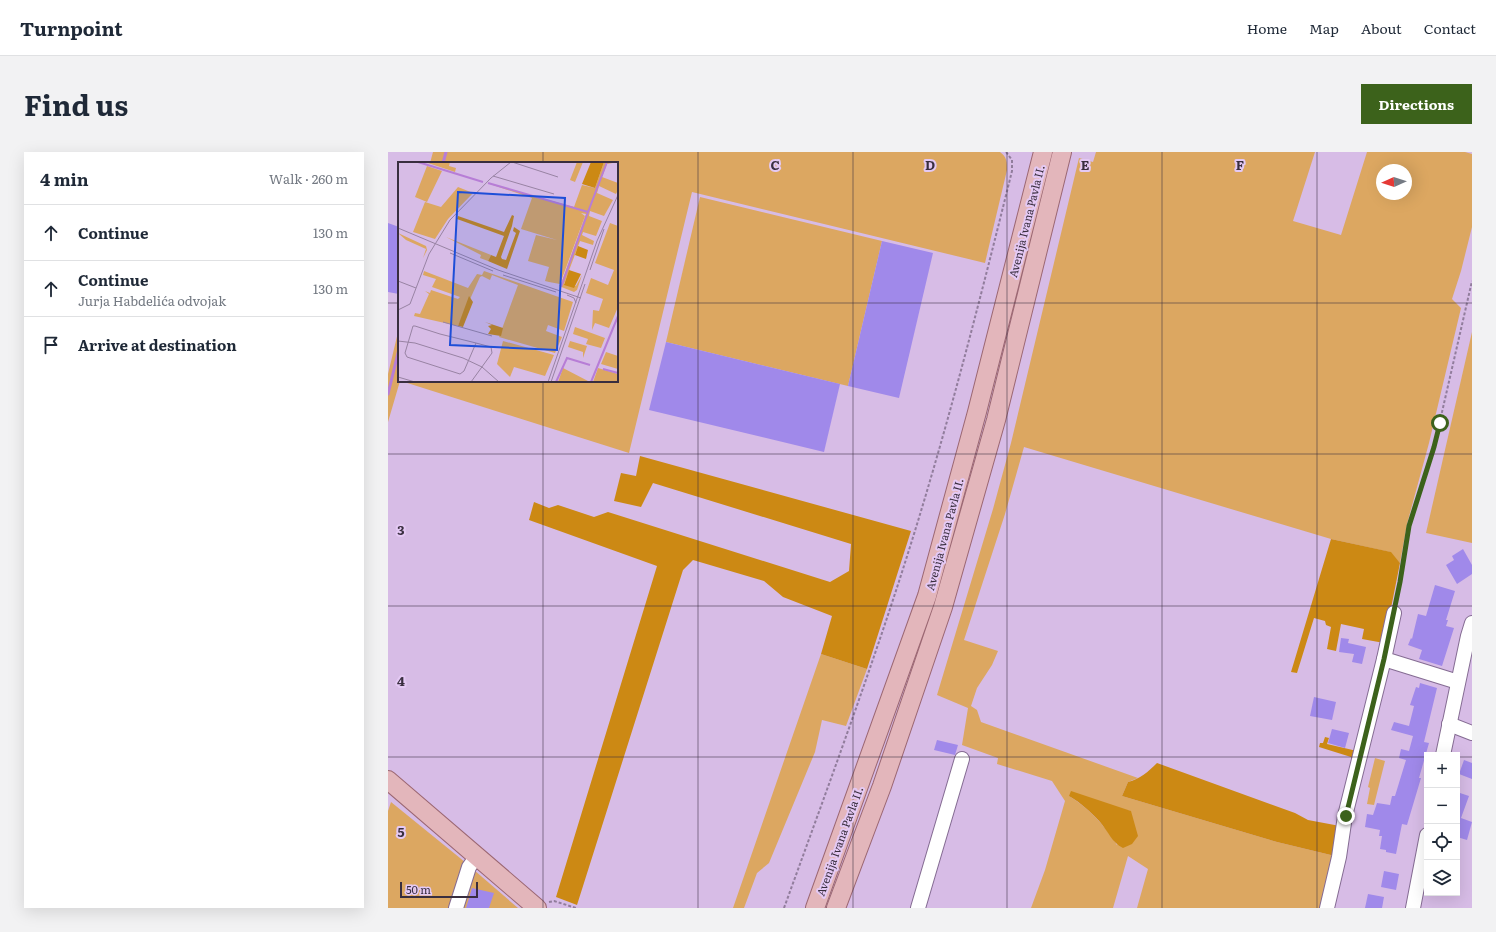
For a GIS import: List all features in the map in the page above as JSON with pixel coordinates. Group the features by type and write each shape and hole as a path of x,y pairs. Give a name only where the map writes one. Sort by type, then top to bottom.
{"main road":[{"name":"Avenija Ivana Pavla II.","path":"815,908 927,596 977,412 1043,152"},
{"name":"Avenija Ivana Pavla II.","path":"836,908 882,786 943,607 996,420 1062,152"},
{"path":"388,780 534,906"}],"street":[{"path":"1327,908 1339,857 1346,816 1394,614"},
{"path":"1444,752 1472,623"},
{"path":"1384,659 1458,682"},
{"path":"1449,724 1472,733"},
{"path":"918,908 962,759"},
{"path":"456,908 469,867 470,850"},
{"path":"1413,908 1424,851"}],"path":[{"path":"784,908 872,662 914,534 949,412 1012,171 1012,160 1006,152"},
{"path":"1394,614 1409,526 1434,447 1472,280"},
{"path":"534,906 554,901 576,908"}],"shaded area":[{"path":"433,152 1000,152 1006,160 1007,170 985,263 692,192 629,453 404,382 618,382 618,162 430,162"},
{"path":"1096,152 1315,152 1293,221 1341,235 1367,152 1465,152 1472,154 1472,227 1452,299 1461,308 1429,443 1407,524 1400,563 1390,552 1331,539 1024,447 1005,514 964,640 998,651 992,665 977,688 971,706 977,710 981,722 1138,778 1128,782 1122,796 1277,842 1335,856 1324,908 1137,908 1148,869 1128,856 1113,908 1031,908 1045,870 1065,801 1052,781 997,764 998,758 962,745 968,708 937,695 993,509 1011,443 1079,158 1093,162","holes":["1069,796 1130,811 1117,845 1096,818"]},
{"path":"700,197 882,241 848,386 666,342"},
{"path":"398,332 398,382 400,382 388,422 388,374"},
{"path":"1472,332 1472,543 1426,533"},
{"path":"640,456 911,531 867,669 821,654 832,616 783,597 764,581 693,560 683,570 577,905 556,897 657,566 529,520 534,502 549,508 558,505 594,517 608,512 830,582 849,571 851,544 653,483 641,507 614,501 621,473 636,476"},
{"path":"1331,539 1391,552 1400,563 1384,643 1362,639 1364,629 1341,624 1336,651 1327,649 1331,627 1326,625 1325,621 1314,618 1297,673 1291,672"},
{"path":"821,654 867,669 846,726 822,720 815,752 769,863 757,873 744,908 733,908"},
{"path":"1325,737 1329,738 1327,744 1357,751 1355,760 1351,759 1351,757 1319,747 1320,743 1323,743"},
{"path":"1375,758 1385,761 1374,805 1367,804 1370,788 1368,787"},
{"path":"1157,763 1295,813 1308,820 1340,826 1335,856 1277,842 1122,796 1128,782 1144,775"},
{"path":"1071,791 1131,811 1138,836 1132,844 1123,848 1119,846 1103,825 1093,815 1069,796"},
{"path":"391,802 460,858 518,908 388,908 388,811"}],"building":[{"path":"388,223 398,227 398,294 388,292"},
{"path":"882,241 933,253 899,398 848,386"},
{"path":"666,342 840,384 824,452 649,410"},
{"path":"1463,549 1472,565 1472,574 1457,584 1446,565 1454,560 1452,556"},
{"path":"1435,585 1455,591 1446,620 1448,620 1446,626 1454,628 1442,666 1419,659 1422,650 1408,645 1411,638 1412,639 1418,614 1426,616"},
{"path":"1341,638 1349,639 1348,643 1366,647 1362,664 1352,662 1354,654 1339,652"},
{"path":"1420,683 1437,688 1424,742 1429,743 1426,752 1424,752 1424,760 1419,778 1421,778 1407,825 1402,824 1396,854 1380,849 1382,836 1379,836 1380,830 1365,827 1367,814 1373,815 1377,803 1390,805 1392,796 1395,796 1406,760 1399,758 1401,749 1409,751 1413,736 1391,730 1394,722 1409,726 1414,706 1410,705 1416,687 1419,688"},
{"path":"1314,697 1336,702 1332,720 1310,716"},
{"path":"1332,729 1349,733 1345,748 1328,743"},
{"path":"937,740 958,745 955,755 934,750"},
{"path":"1464,760 1472,763 1472,779 1460,774"},
{"path":"1460,793 1469,796 1461,818 1472,822 1467,840 1460,838"},
{"path":"1384,871 1399,874 1396,890 1381,887"},
{"path":"472,888 494,893 489,908 466,908"},
{"path":"1368,894 1384,897 1382,908 1365,908"}],"waterway":[{"path":"443,162 446,152"},
{"path":"388,394 398,353"}],"route":[{"path":"1346,816 1388,642 1409,526 1440,423"}]}
